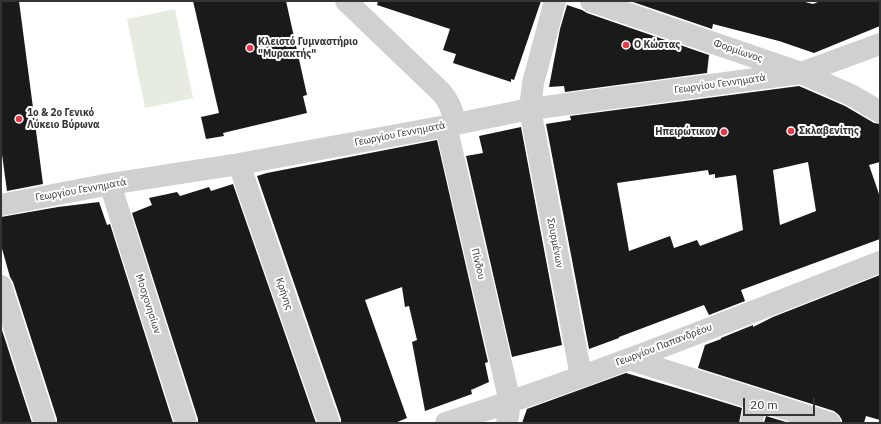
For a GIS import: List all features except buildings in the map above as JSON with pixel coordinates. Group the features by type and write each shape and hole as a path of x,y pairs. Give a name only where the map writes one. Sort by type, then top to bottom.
{"street":[{"name":"Πίνδου","path":"346,1 442,93 449,102 452,110 450,125 508,413"},
{"name":"Σουρμένων","path":"555,1 533,83 530,109 581,376"},
{"name":"Φορμίωνος","path":"591,1 801,73 851,96 880,112"},
{"name":"Γεωργίου Γεννηματά","path":"1,205 110,184 239,164 530,109 801,73 880,44"},
{"name":"Κρήνης","path":"239,164 329,423"},
{"name":"Μοσχονησίων","path":"110,184 186,423"},
{"name":"Γεωργίου Παπανδρέου","path":"446,423 508,413 581,376 629,359 880,262"},
{"path":"1,286 45,423"},
{"path":"629,359 830,423"},
{"path":"751,423 757,400"}],"shaded area":[{"path":"175,9 193,98 145,108 127,19"}],"place":[{"name":"Ο Κώστας","path":"626,45"},
{"name":"Κλειστό Γυμναστήριο \"Μυρακτής\"","path":"250,48"},
{"name":"1ο & 2ο Γενικό Λύκειο Βύρωνα","path":"19,119"},
{"name":"Σκλαβενίτης","path":"791,131"},
{"name":"Ηπειρώτικον","path":"724,132"}]}
